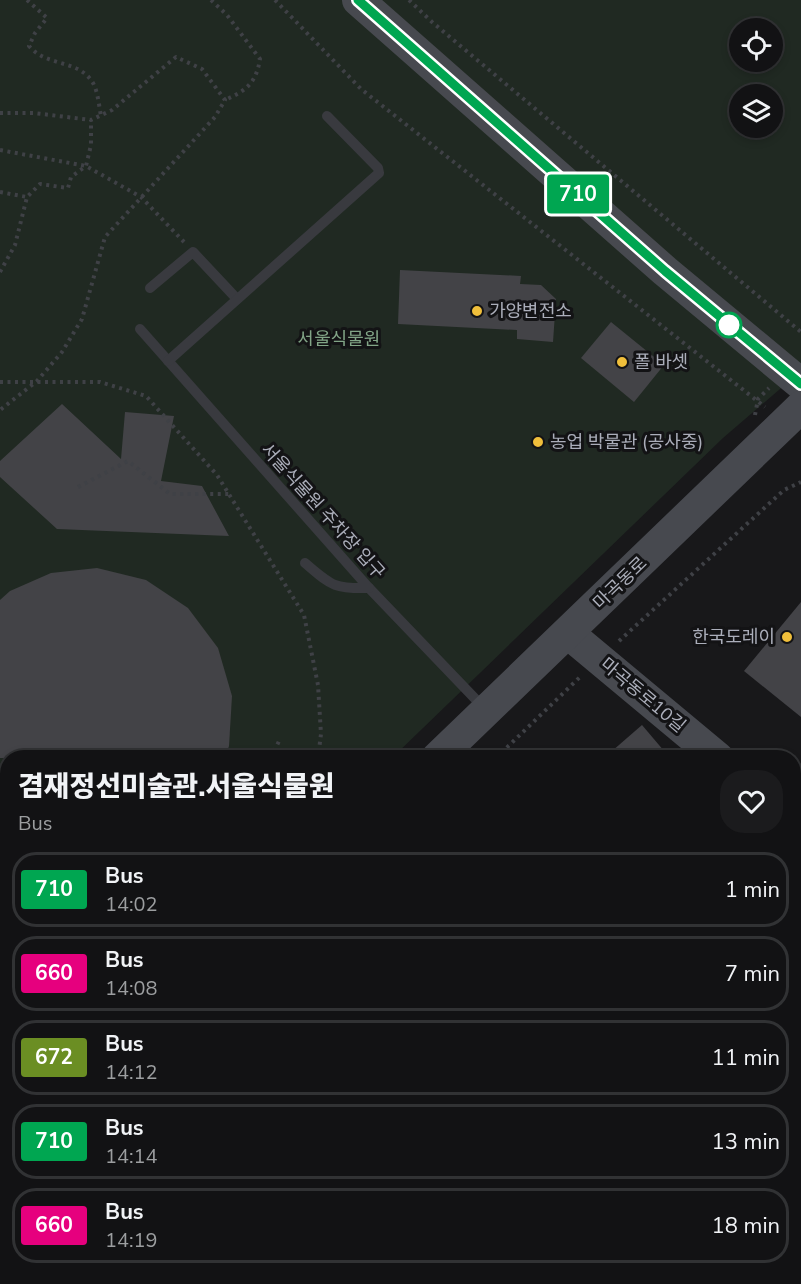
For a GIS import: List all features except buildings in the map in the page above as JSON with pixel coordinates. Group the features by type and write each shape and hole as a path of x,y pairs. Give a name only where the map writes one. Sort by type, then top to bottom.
{"main road":[{"path":"358,0 665,271 801,384"},
{"name":"마곡동로","path":"446,750 792,416"},
{"name":"마곡동로10길","path":"568,633 708,750"}],"lane":[{"path":"168,361 379,173 378,168 327,116"},
{"path":"150,288 193,252 237,299"},
{"name":"서울식물원 주차장 입구","path":"140,329 369,588 487,711"},
{"path":"305,563 330,584 339,588 369,588"}],"path":[{"path":"27,0 47,18 35,33 29,46 37,56 83,71 94,85 101,116"},
{"path":"0,410 37,381 62,352 82,319 105,237 215,117 225,100 241,93 257,76 260,59 227,15 211,0"},
{"path":"274,0 361,89 758,399 792,416"},
{"path":"409,0 432,22 801,332"},
{"path":"0,113 34,113 91,120 112,110 176,57 202,69 225,100"},
{"path":"0,272 15,245 27,196 40,184 69,188 70,177 86,166 91,145 91,120"},
{"path":"0,150 86,166 141,197 193,252"},
{"path":"0,192 27,196"},
{"path":"0,382 100,382 146,396 217,475 304,615 318,685 321,734 319,750"},
{"path":"78,487 128,461 170,494 229,494"},
{"path":"504,750 599,659 784,490 801,482"},
{"path":"275,750 280,739"}],"green space":[{"name":"서울식물원","path":"0,0 801,0 801,371 723,438 400,750 0,750"}],"bus line":[{"name":"710","path":"358,0 665,271 801,384"}],"place":[{"name":"가양변전소","path":"477,311"},
{"name":"폴 바셋","path":"622,362"},
{"name":"농업 박물관 (공사중)","path":"538,442"},
{"name":"한국도레이","path":"787,637"}]}
